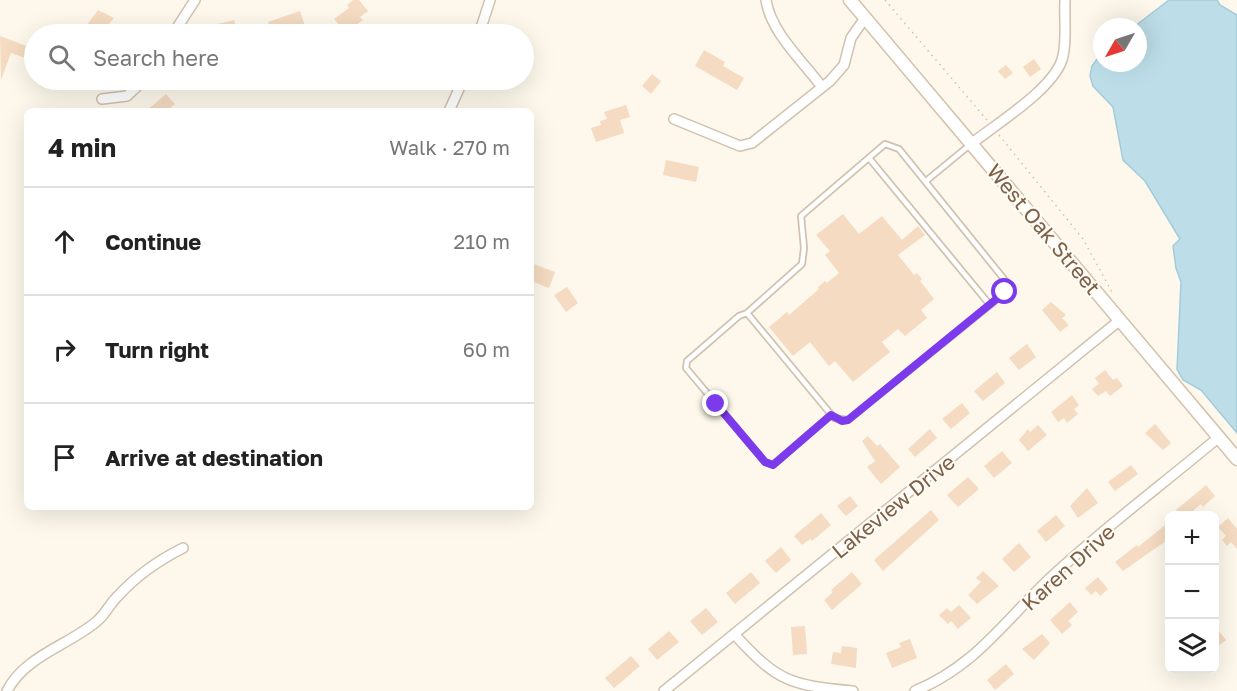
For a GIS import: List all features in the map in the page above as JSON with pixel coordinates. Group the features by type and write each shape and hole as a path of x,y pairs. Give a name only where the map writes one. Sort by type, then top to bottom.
{"main road":[{"name":"West Oak Street","path":"850,0 1237,459"}],"street":[{"path":"179,24 195,0"},
{"path":"482,24 490,0"},
{"path":"766,0 768,14 775,26 822,87"},
{"path":"971,144 1050,80 1060,66 1064,54 1065,0"},
{"path":"674,119 740,146 752,142 822,87 844,65 851,38 864,18"},
{"path":"102,99 127,96 133,90"},
{"path":"450,108 458,90"},
{"name":"Lakeview Drive","path":"664,691 1120,320"},
{"name":"Karen Drive","path":"915,691 938,682 972,659 1048,580 1219,437"},
{"path":"7,691 14,676 96,622 135,579 158,561 183,549"},
{"path":"735,635 761,664 780,676 804,686 853,691"}],"lane":[{"path":"747,313 831,415 842,421 848,420 1005,292 1008,284 899,149 885,144 801,216 804,248 802,264 747,313 740,316 687,360 686,368 765,462 773,465 831,415"},
{"path":"926,181 971,144"},
{"path":"869,158 990,305"}],"path":[{"path":"885,0 987,120"},
{"path":"999,135 1083,239 1116,299"}],"water":[{"path":"1169,0 1217,0 1220,5 1237,15 1237,433 1201,390 1183,380 1177,369 1181,282 1176,268 1173,246 1180,239 1145,181 1123,160 1113,107 1093,86 1090,76 1093,65 1093,72 1147,72 1146,18"}],"building":[{"path":"353,0 359,0 368,11 360,17 363,20 358,24 338,24 334,19 349,8 347,5"},
{"path":"98,10 114,18 109,24 88,24"},
{"path":"300,11 304,24 269,24 268,22"},
{"path":"234,20 235,24 218,24"},
{"path":"0,36 24,45 24,58 11,53 1,80"},
{"path":"704,50 725,62 723,66 744,78 737,90 695,66"},
{"path":"1034,59 1041,69 1030,77 1023,67"},
{"path":"1006,65 1013,73 1005,79 998,71"},
{"path":"652,74 661,81 651,94 642,86"},
{"path":"166,94 175,104 170,108 150,108"},
{"path":"626,105 630,117 620,120 624,133 596,142 591,128 601,125 600,121 607,119 604,112"},
{"path":"666,160 699,167 696,182 663,175"},
{"path":"843,214 859,234 882,216 902,240 918,226 925,235 898,255 914,275 917,273 922,279 920,281 934,299 921,310 927,318 905,336 898,329 882,342 890,352 853,382 835,361 829,366 810,342 793,356 769,327 787,312 789,315 825,281 827,283 839,273 825,255 830,251 816,235"},
{"path":"534,264 555,272 549,288 534,282"},
{"path":"567,287 578,303 566,312 554,295"},
{"path":"1051,302 1066,315 1062,318 1069,325 1060,332 1042,310"},
{"path":"1027,344 1036,357 1019,370 1009,358"},
{"path":"1105,370 1113,380 1117,378 1123,386 1110,396 1106,391 1098,396 1092,389 1099,384 1095,378"},
{"path":"997,372 1005,383 983,401 974,391"},
{"path":"1072,395 1079,405 1074,409 1078,414 1067,423 1064,418 1058,422 1051,412"},
{"path":"962,403 970,413 951,429 942,419"},
{"path":"1155,424 1171,443 1163,450 1145,433"},
{"path":"1038,425 1047,435 1028,451 1019,440 1028,429 1030,432"},
{"path":"930,429 937,438 915,457 908,449"},
{"path":"868,436 877,446 880,444 900,467 881,484 867,467 875,461 862,441"},
{"path":"1002,451 1012,463 994,478 984,466"},
{"path":"1131,465 1138,474 1115,491 1108,482"},
{"path":"968,477 979,489 958,507 947,495"},
{"path":"1206,485 1215,496 1203,507 1201,504 1193,511 1176,510"},
{"path":"1087,488 1098,503 1078,518 1070,506"},
{"path":"850,496 858,506 846,516 837,506"},
{"path":"931,510 939,520 883,571 874,560"},
{"path":"821,513 831,525 812,541 810,539 802,545 794,536"},
{"path":"1056,515 1065,526 1046,542 1037,531"},
{"path":"1228,518 1237,529 1237,549 1231,542 1227,546 1222,540 1226,536 1219,526"},
{"path":"1165,525 1165,542 1123,571 1115,562 1137,545 1138,547"},
{"path":"1019,543 1031,557 1014,572 1002,559"},
{"path":"781,547 791,560 776,573 765,561"},
{"path":"983,571 999,586 977,604 968,595 981,582 976,578"},
{"path":"751,572 760,583 735,604 726,593"},
{"path":"852,572 862,584 832,610 824,600 833,592 831,590"},
{"path":"1098,577 1108,589 1100,596 1096,591 1091,595 1085,588"},
{"path":"1070,602 1078,612 1068,621 1072,625 1062,634 1050,620"},
{"path":"959,605 971,618 958,629 951,621 948,624 939,615 947,608 951,612"},
{"path":"706,608 718,622 702,635 690,621"},
{"path":"805,626 807,654 793,655 791,627"},
{"path":"669,631 679,642 657,660 648,649"},
{"path":"1219,631 1226,640 1219,646"},
{"path":"1042,634 1050,643 1034,660 1022,649"},
{"path":"910,639 917,658 892,668 886,653 901,647 899,643"},
{"path":"842,646 857,648 856,668 831,664 833,652 841,653"},
{"path":"631,656 640,666 614,688 605,678"},
{"path":"1006,664 1014,674 995,690 987,680"}],"route":[{"path":"716,404 765,462 773,465 831,415 842,421 848,420 1005,292"}]}
